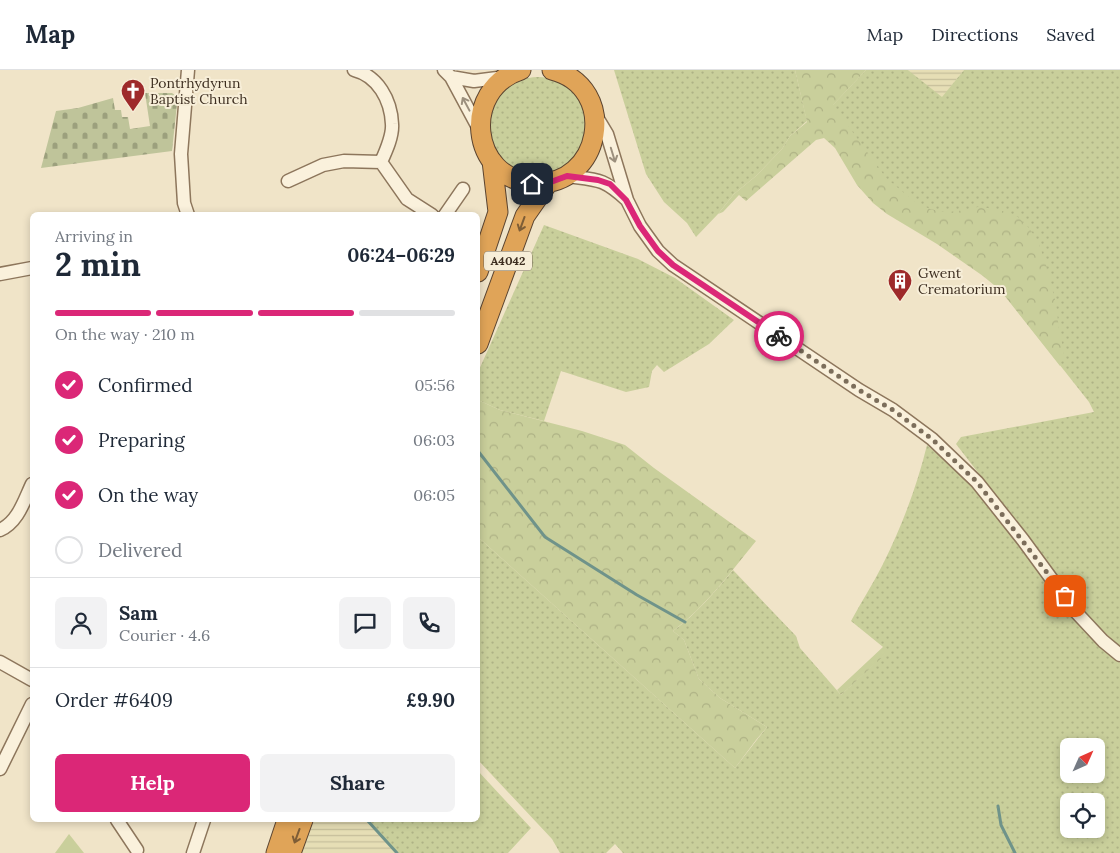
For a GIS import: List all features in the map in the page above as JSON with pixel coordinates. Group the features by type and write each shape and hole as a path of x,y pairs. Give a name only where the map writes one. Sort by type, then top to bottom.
{"highway":[{"path":"552,70 561,72 576,82 588,96"},
{"path":"513,74 493,88 485,101 480,115 480,131 484,146 492,161 503,172 517,180 532,184 548,183 567,176 581,164 591,149 596,132 595,114 588,96 584,70"},
{"name":"A4042","path":"480,266 498,212 492,161"},
{"name":"A4042","path":"480,339 525,216 548,183"},
{"path":"276,853 286,822"},
{"path":"291,853 302,822"}],"street":[{"path":"187,212 184,203 181,154 188,70"},
{"path":"354,70 363,72 380,85 388,104 392,125 387,149 381,162"},
{"path":"448,73 474,81 513,74"},
{"path":"448,73 480,131"},
{"path":"595,114 607,134 626,200 644,232 658,251 673,265 859,390 893,410 932,439 977,482 1075,610 1120,655"},
{"path":"288,181 323,165 344,161 381,162"},
{"path":"381,162 407,199 427,212"},
{"path":"567,176 598,180 610,184 626,200"},
{"path":"447,212 463,189"},
{"path":"0,274 30,268"},
{"path":"0,530 8,527 27,507 30,493"},
{"path":"0,662 30,679"},
{"path":"0,770 30,708"},
{"path":"119,822 135,836 137,850"},
{"path":"193,853 203,822"}],"shaded area":[{"path":"908,70 964,70 942,98"},
{"path":"313,822 369,822 397,853 302,853"}],"green space":[{"path":"614,70 795,70 807,121 790,136 782,149 756,176 734,194 696,237 687,223 664,202 646,174"},
{"path":"795,70 866,70 833,105 886,178 915,202 930,209 949,213 978,207 997,209 1018,217 1030,229 1039,244 1056,304 1064,352 1060,366 1000,290 937,244 887,214 873,203 857,185 835,148 824,138 816,140 746,201 739,195 723,212 718,214 734,194 756,176 782,149 790,136 807,122"},
{"path":"866,70 908,70 942,97 964,70 1120,70 1120,648 1091,619 956,444 961,437 1094,412 1089,402 992,279 886,188 829,109"},
{"path":"538,77 557,81 573,91 583,107 587,126 583,145 573,161 557,171 538,175 519,171 503,161 493,145 489,126 493,107 503,91 519,81"},
{"path":"145,93 172,93 176,96 177,104 172,151 41,168 56,111 78,108 113,98 115,110 121,110 122,117 128,117 130,129 150,126"},
{"path":"544,225 638,259 675,278 734,320 709,344 664,372 657,365 652,371 649,387 626,392 561,371 544,421 500,410 480,401 480,368"},
{"path":"480,401 500,410 582,431 625,445 756,541 707,600 673,631 684,640 699,679 720,698 767,727 735,768 480,539"},
{"path":"927,445 975,488 1090,636 1120,663 1120,853 623,853 615,844 606,853 560,853 552,839 480,762 480,539 735,768 767,727 720,698 699,679 684,640 673,631 705,602 733,570 796,636 800,648 841,695 888,651 851,621 879,571 908,506"},
{"path":"884,646 889,651 841,695 837,690"},
{"path":"480,773 531,828 508,853 397,853 369,822 480,822"},
{"path":"69,834 84,853 55,853"}],"waterway":[{"path":"480,454 545,537 637,595 685,622"},
{"path":"998,806 1001,825 1015,853"},
{"path":"369,822 397,853"}],"way so far":[{"path":"779,336 859,390 893,410 932,439 977,482 1065,596"}],"place":[{"name":"Pontrhydyrun Baptist Church","path":"133,112"},
{"name":"Gwent Crematorium","path":"900,302"}],"route":[{"path":"532,184 548,183 567,176 598,180 610,184 626,200 640,226 658,251 673,265 779,336"}]}
